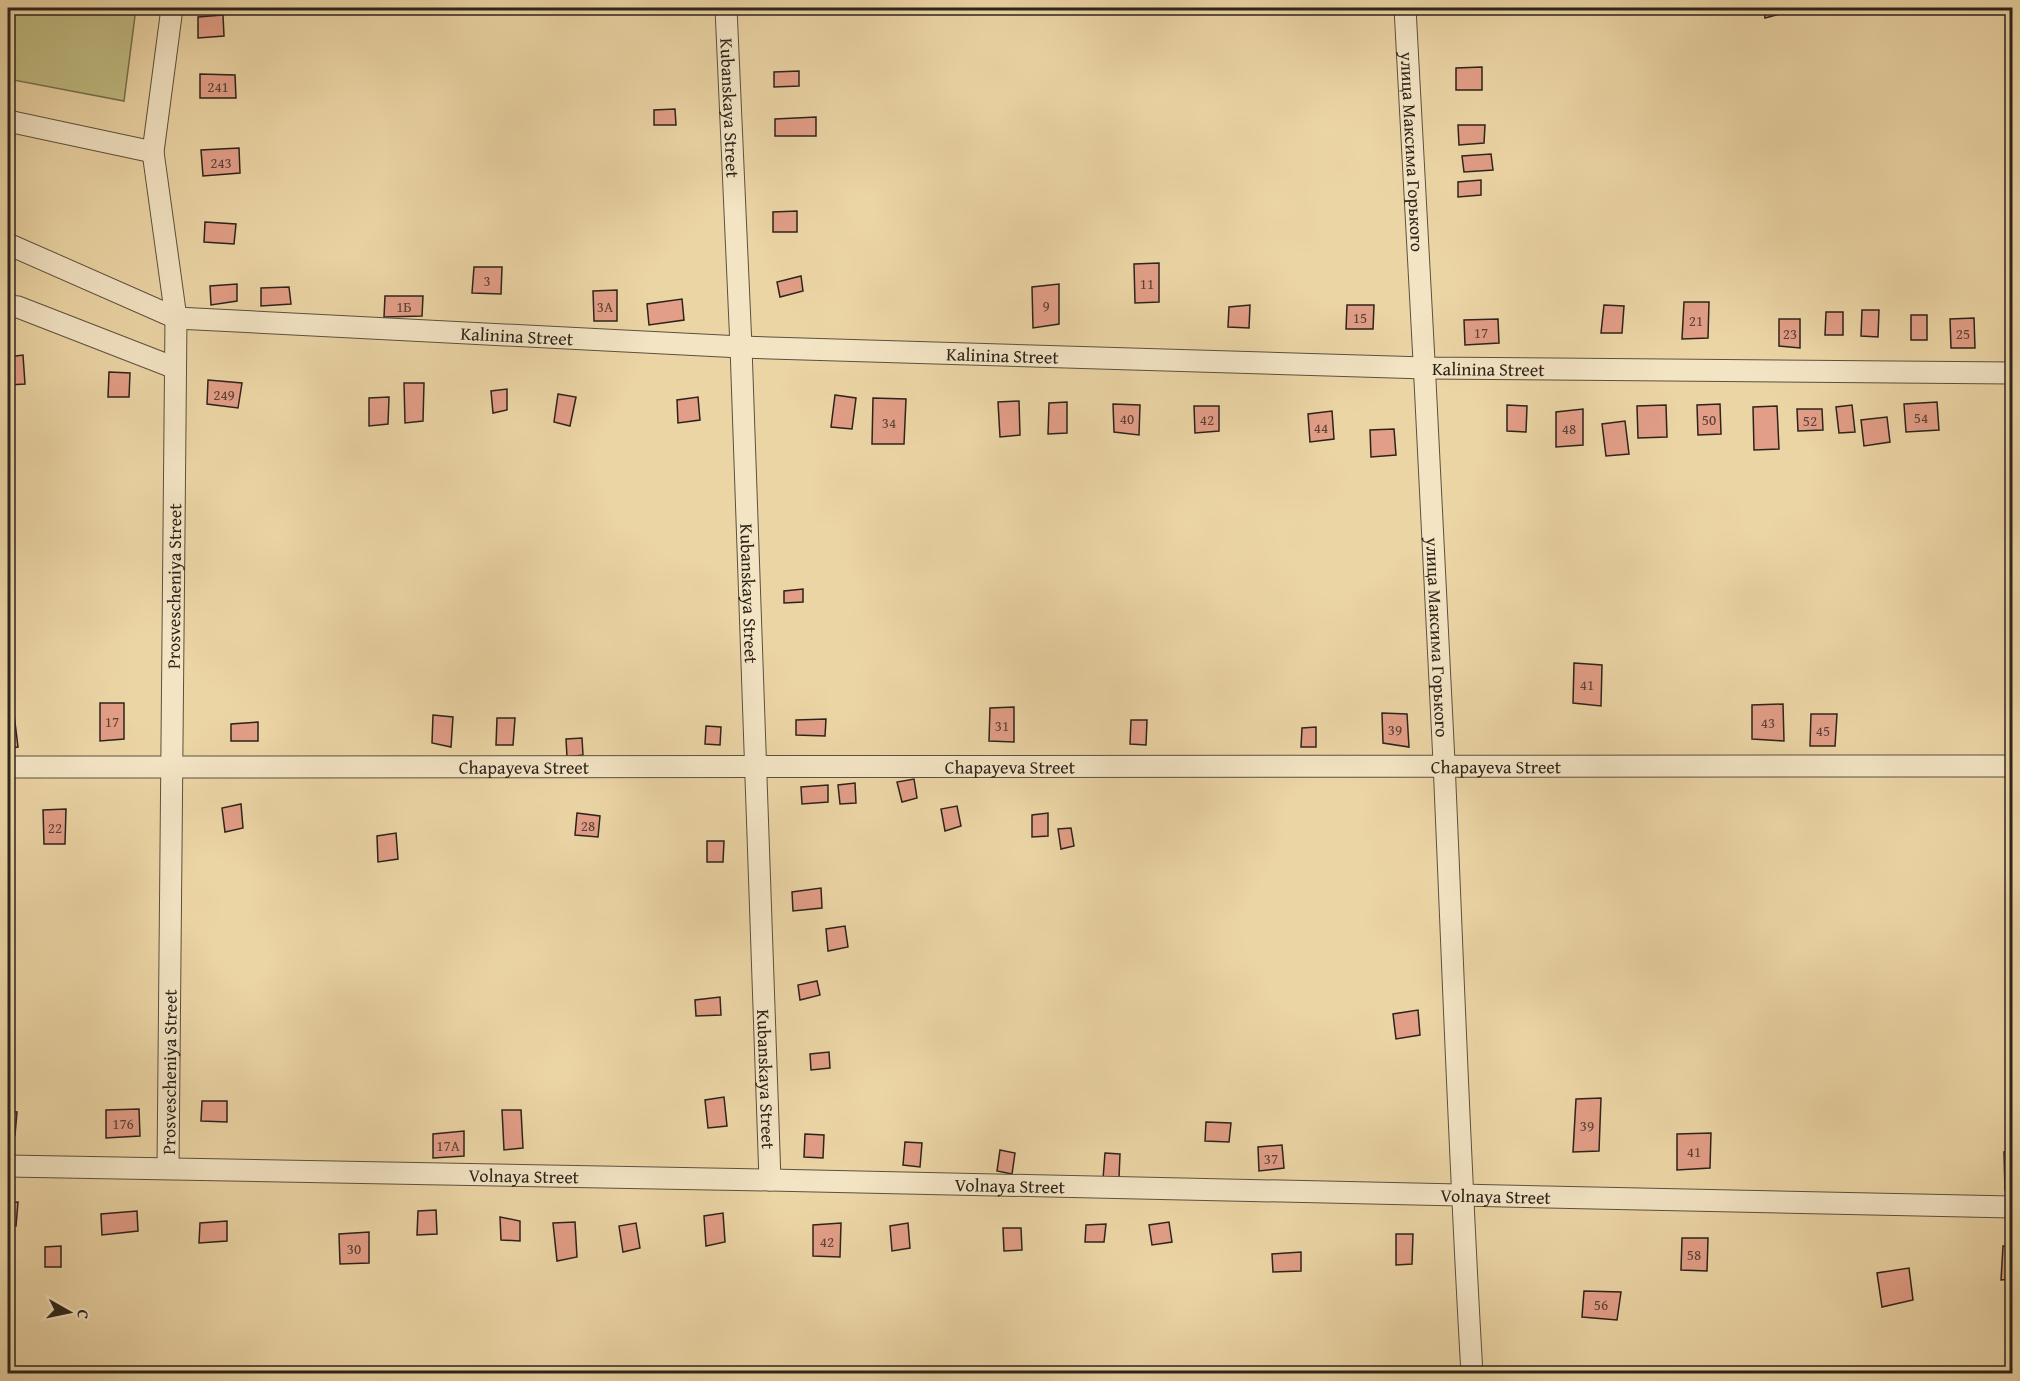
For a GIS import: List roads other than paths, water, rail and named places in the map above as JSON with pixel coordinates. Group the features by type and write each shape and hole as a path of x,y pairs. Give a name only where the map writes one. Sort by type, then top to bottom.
{"street":[{"name":"Prosvescheniya Street","path":"168,1168 176,318 153,152 172,8"},
{"name":"Kubanskaya Street","path":"726,8 741,347 770,1180"},
{"name":"улица Максима Горького","path":"1405,8 1425,368 1461,1194 1472,1374"},
{"path":"8,121 153,152"},
{"name":"Kalinina Street","path":"8,244 176,318 741,347 1425,368 2013,372"},
{"path":"8,306 18,307 175,368"},
{"name":"Chapayeva Street","path":"8,767 2013,766"},
{"name":"Volnaya Street","path":"8,1166 2013,1207"}]}
